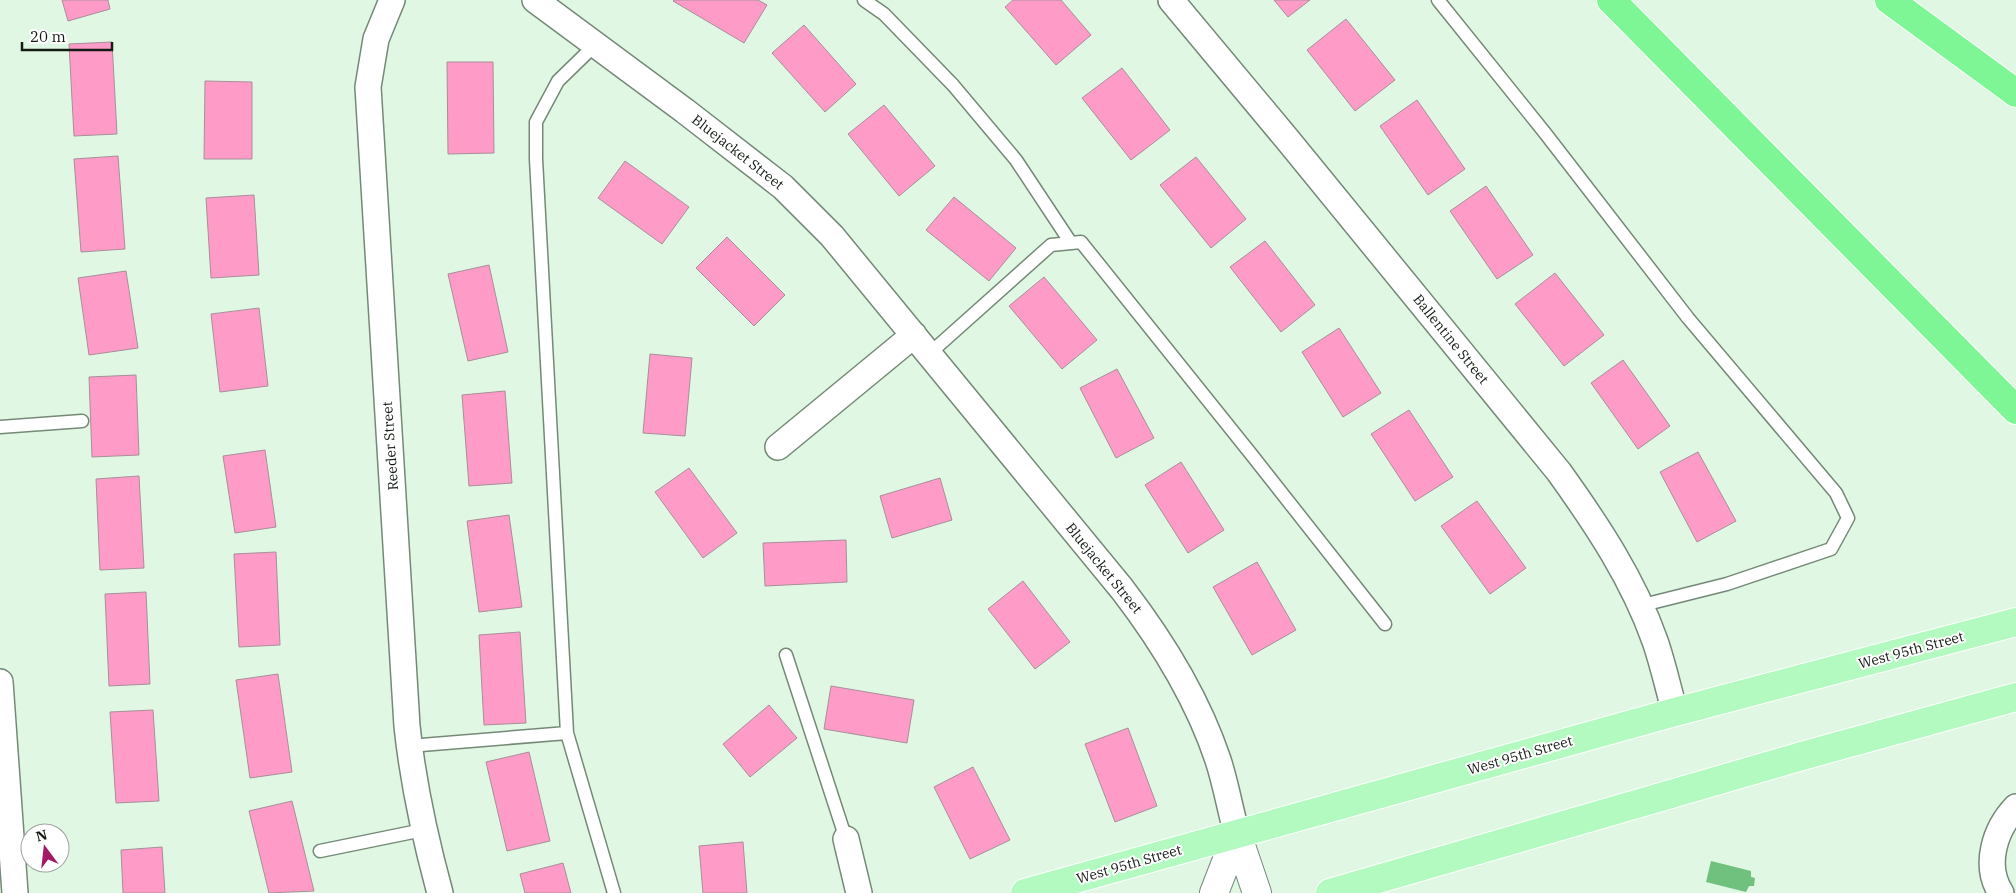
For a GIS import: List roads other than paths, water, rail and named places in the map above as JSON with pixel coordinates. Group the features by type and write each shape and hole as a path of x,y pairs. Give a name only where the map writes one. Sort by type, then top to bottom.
{"highway":[{"path":"1611,0 2016,410"},
{"path":"1889,0 2016,93"}],"main road":[{"name":"West 95th Street","path":"1025,893 1675,712 2016,622"},
{"path":"1330,893 1802,756 2016,698"}],"street":[{"name":"Reeder Street","path":"392,0 376,39 368,87 409,746 413,780 423,830 440,893"},
{"name":"Bluejacket Street","path":"534,0 685,111 783,187 832,236 1122,588 1156,633 1194,699 1218,760 1237,834 1257,893"},
{"name":"Ballentine Street","path":"1171,0 1559,472 1597,525 1630,583 1655,641 1675,712"},
{"path":"778,448 914,335"},
{"path":"0,682 15,893"},
{"path":"2000,893 1992,866 1994,843 2004,820 2016,807"},
{"path":"1214,893 1237,834"},
{"path":"846,839 859,893"}],"lane":[{"path":"864,0 884,14 953,85 1016,160 1071,243"},
{"path":"1438,0 1545,133 1688,318 1836,493 1848,518 1831,549 1727,584 1639,606"},
{"path":"595,45 558,81 536,122 536,159 567,733 614,893"},
{"path":"929,354 1051,245 1081,242 1385,624"},
{"path":"0,427 82,421"},
{"path":"786,655 846,839"},
{"path":"409,746 567,733"},
{"path":"320,851 423,830"}]}
